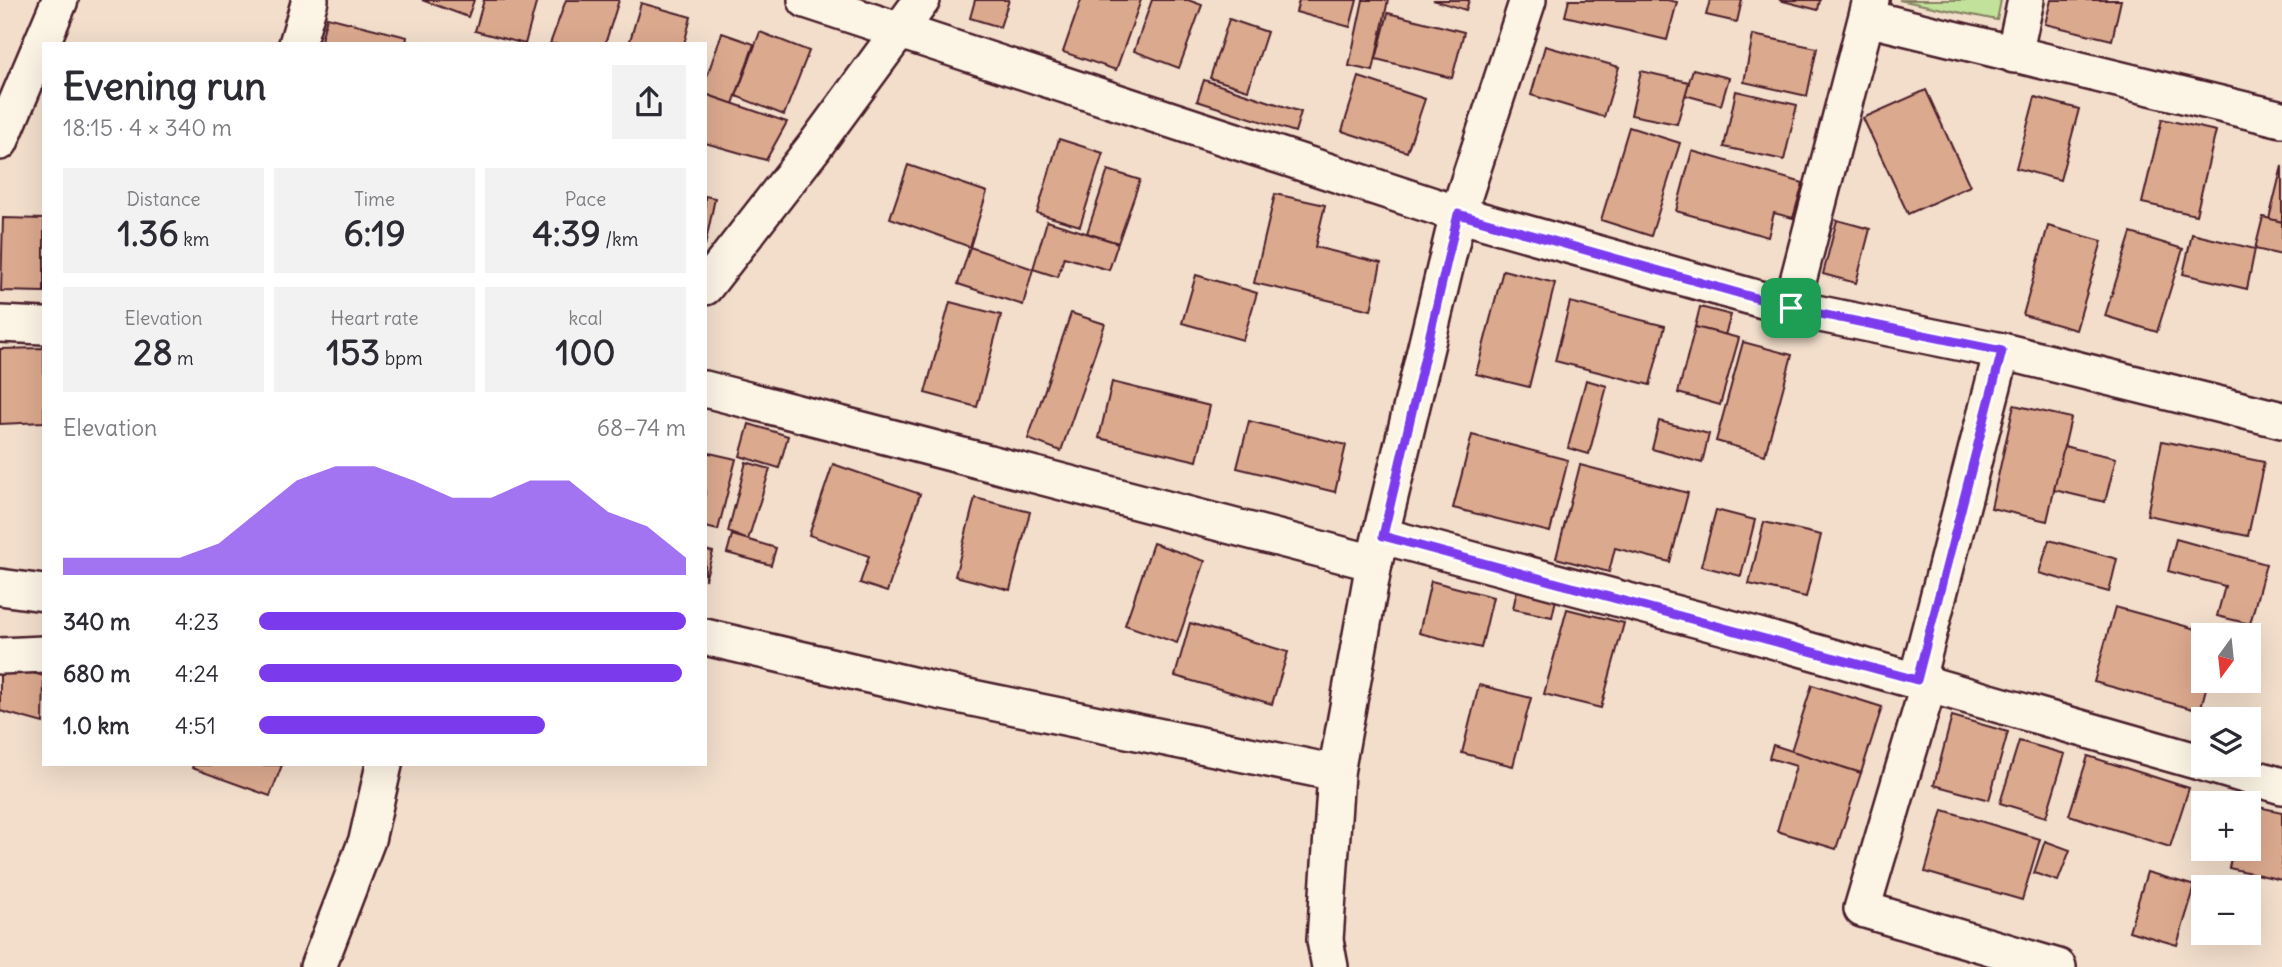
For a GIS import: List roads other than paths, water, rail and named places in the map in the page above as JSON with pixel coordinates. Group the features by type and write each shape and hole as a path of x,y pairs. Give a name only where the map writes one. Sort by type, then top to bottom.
{"street":[{"path":"42,42 60,0"},
{"path":"298,42 310,0"},
{"path":"806,0 1458,214 1791,308 2002,351 2282,420"},
{"path":"707,284 814,148 922,0"},
{"path":"1322,958 1336,773 1379,550 1458,214 1528,0"},
{"path":"2014,55 2026,0"},
{"path":"1791,308 1869,9 2014,55 2282,119"},
{"path":"0,142 42,43"},
{"path":"0,324 42,326"},
{"path":"2002,351 1923,681 1862,909 2058,967"},
{"path":"707,389 1923,681 2191,759"},
{"path":"0,587 42,593"},
{"path":"707,636 929,689 1336,773"},
{"path":"0,656 42,654"},
{"path":"318,967 367,840 384,766"},
{"path":"2251,777 2282,786"}]}
